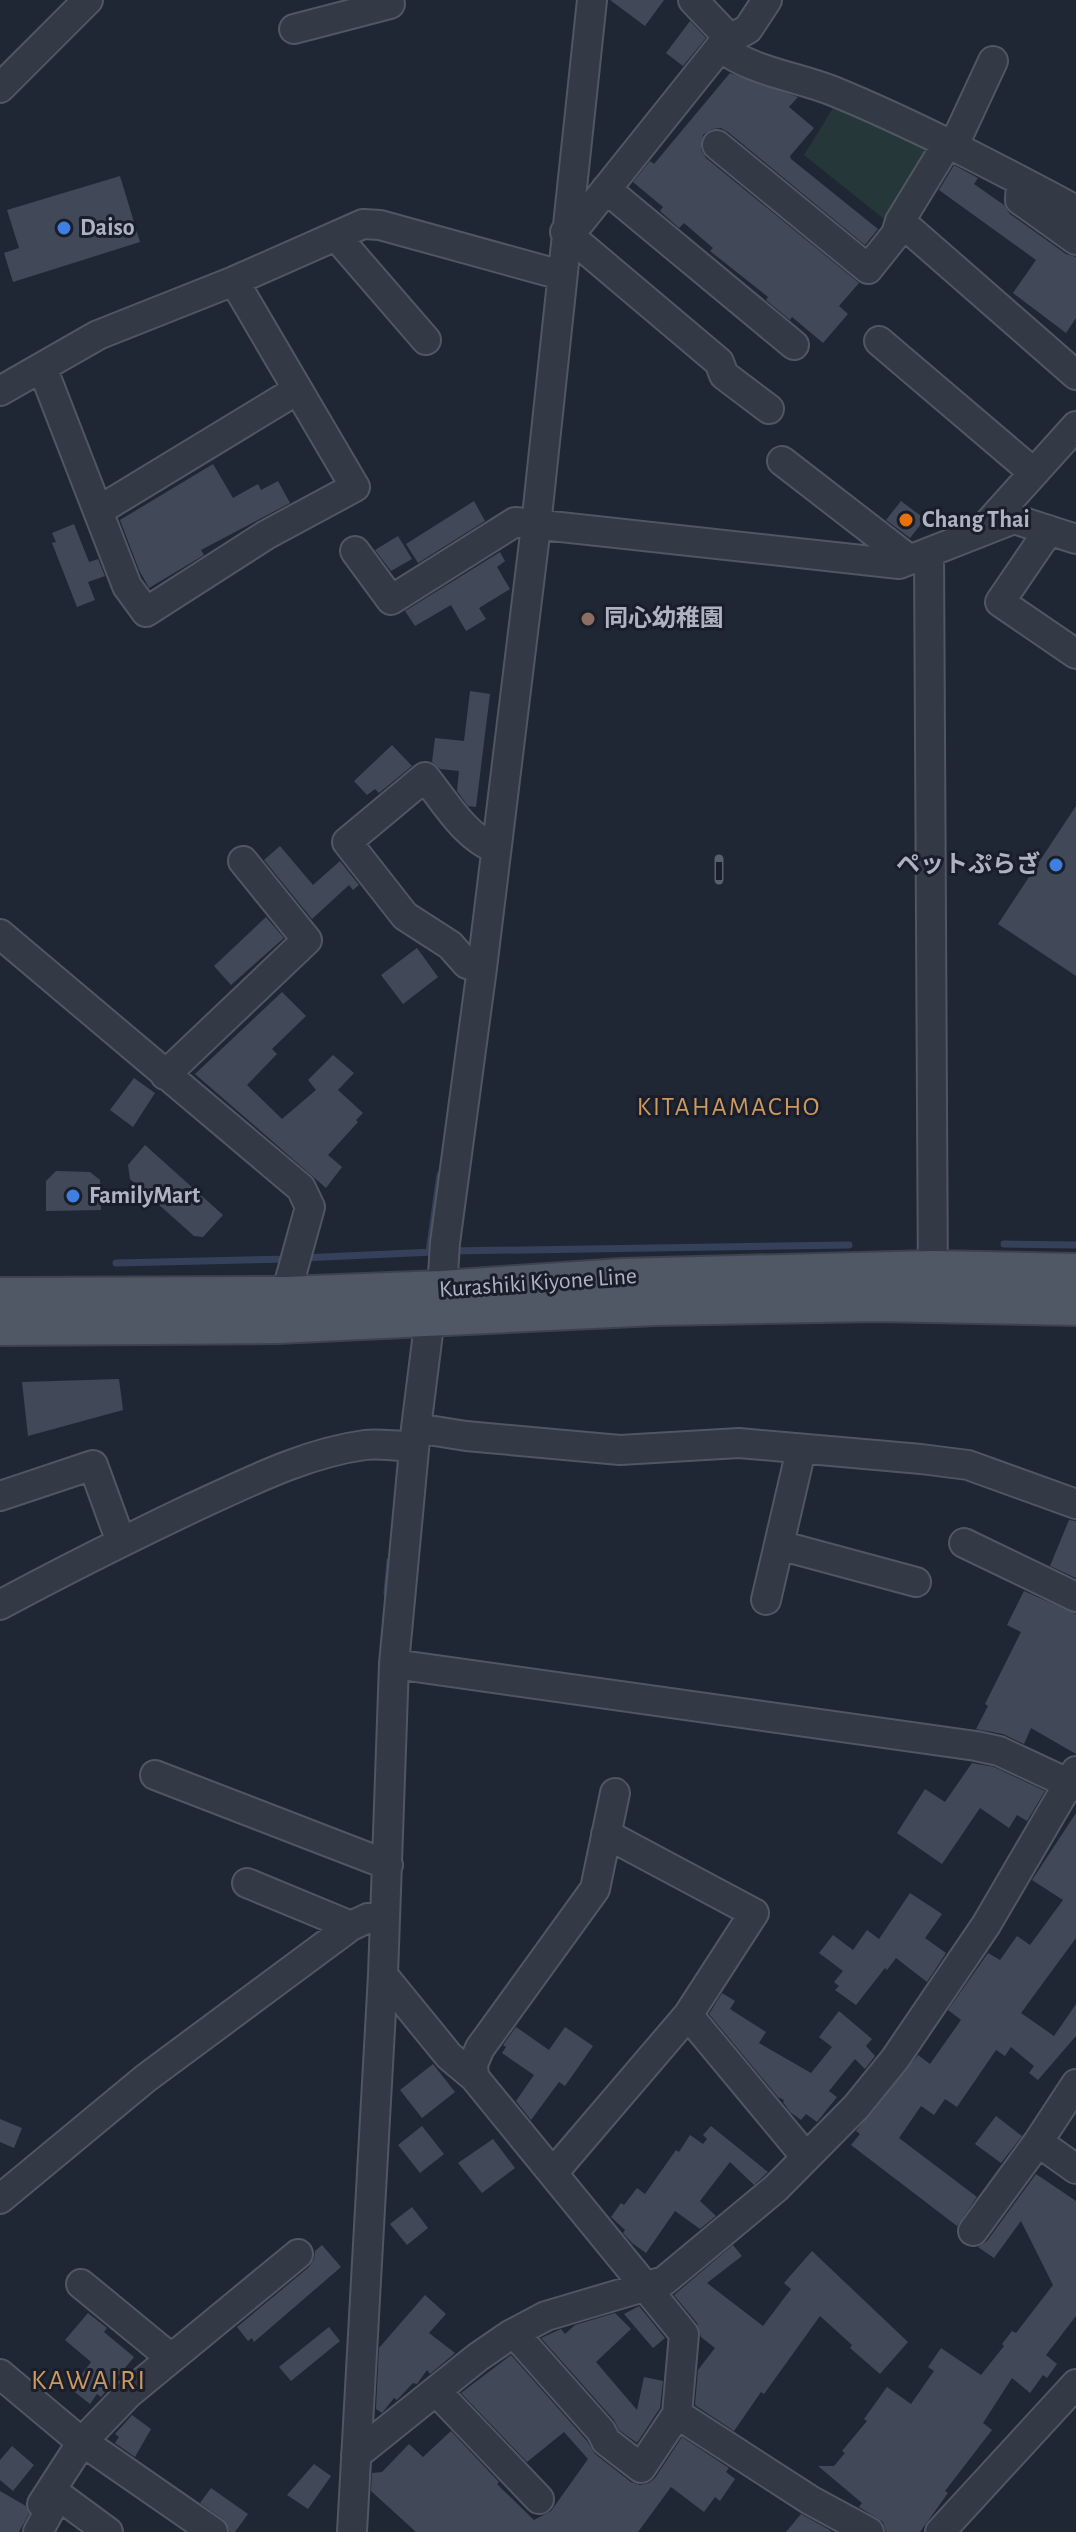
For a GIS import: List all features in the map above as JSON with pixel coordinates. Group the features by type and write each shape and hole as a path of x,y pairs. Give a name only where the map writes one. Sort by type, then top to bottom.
{"main road":[{"name":"Kurashiki Kiyone Line","path":"0,1296 289,1284 440,1286 655,1307 1076,1272"},
{"name":"Kurashiki Kiyone Line","path":"0,1327 289,1284"},
{"name":"Kurashiki Kiyone Line","path":"933,1286 1076,1307"}],"street":[{"path":"0,88 88,0"},
{"path":"294,29 390,4 388,0"},
{"path":"352,2531 383,1975 371,1919 394,1664 408,1442 440,1286 474,966 561,275 592,0"},
{"path":"693,0 725,43 747,64 832,90 1076,210"},
{"path":"565,232 580,222 610,192 725,43 748,29 767,0"},
{"path":"717,145 868,269 896,234 900,221 950,146 993,61"},
{"path":"1021,181 1020,200 1076,240"},
{"path":"610,192 794,345"},
{"path":"900,221 1076,375"},
{"path":"0,391 98,335 234,281 363,224 380,225 561,275"},
{"path":"565,232 719,362 724,375 769,409"},
{"path":"336,236 426,340"},
{"path":"42,367 127,586 146,612 266,535 355,487 234,281"},
{"path":"879,341 1034,473"},
{"path":"98,511 297,390"},
{"path":"980,533 1076,426"},
{"path":"782,461 920,557"},
{"path":"355,551 391,600 515,522 899,564 1014,519 1063,535 1000,602 1076,654"},
{"path":"920,557 933,1286"},
{"path":"474,966 450,945 405,916 347,842 425,777 466,829 489,846"},
{"path":"165,1075 307,940 243,861"},
{"path":"0,934 301,1188 310,1207 289,1284"},
{"path":"0,1605 121,1542 245,1483 331,1452 367,1445 466,1436 620,1450 739,1443 968,1465 1076,1504"},
{"path":"766,1600 801,1450"},
{"path":"0,1496 93,1465 121,1542"},
{"path":"964,1543 1076,1597"},
{"path":"779,1545 916,1582"},
{"path":"356,2455 478,2357 514,2333 546,2316 664,2281 776,2188 856,2107 895,2059 986,1925 1074,1780 999,1751 976,1746 394,1664"},
{"path":"155,1775 378,1862"},
{"path":"474,2077 473,2064 480,2048 595,1889 615,1793"},
{"path":"553,2173 688,2015 754,1913 606,1834"},
{"path":"247,1883 371,1919"},
{"path":"0,2199 146,2078 371,1919"},
{"path":"383,1975 449,2056 474,2077 684,2334 677,2414 636,2476 601,2431 514,2333"},
{"path":"688,2015 806,2157"},
{"path":"973,2231 1076,2084"},
{"path":"1038,2142 1076,2169"},
{"path":"38,2532 50,2510 42,2504 82,2442 128,2394 298,2254"},
{"path":"81,2284 171,2358"},
{"path":"0,2374 82,2442 213,2532"},
{"path":"940,2532 1076,2384"},
{"path":"436,2391 539,2499"},
{"path":"677,2414 810,2500 869,2532"},
{"path":"51,2490 108,2532"}],"shaded area":[{"path":"840,97 940,145 889,223 804,155"}],"building":[{"path":"610,0 664,0 645,26"},
{"path":"690,21 706,38 683,66 666,53"},
{"path":"730,73 798,97 789,107 814,128 790,156 791,159 878,229 865,245 728,132 721,128 712,129 703,135 701,150 706,158 859,283 839,306 848,314 823,343 766,300 768,297 710,251 713,248 684,223 679,228 660,211 663,207 633,182 650,161 654,164"},
{"path":"954,165 978,178 974,184 1004,205 1010,214 1066,254 1076,257 1076,318 1066,333 1013,293 1036,260 939,190"},
{"path":"120,176 140,242 13,282 4,253 19,248 7,210"},
{"path":"213,464 233,498 258,484 261,490 278,481 290,503 201,550 204,555 149,588 120,520"},
{"path":"474,501 485,521 418,563 406,544"},
{"name":"Chang Thai","path":"901,501 925,519 910,538 886,520"},
{"path":"74,524 89,562 98,559 105,576 88,582 95,600 77,607 52,543 56,542 52,533"},
{"path":"398,536 412,559 391,571 375,550"},
{"path":"500,552 505,561 497,567 510,589 479,608 486,619 466,631 451,605 415,626 405,611"},
{"path":"470,691 490,694 476,807 468,806 457,791 459,771 440,769 432,762 435,738 464,741"},
{"path":"392,745 412,766 379,793 375,789 367,795 354,781"},
{"name":"ペットぷらざ","path":"1076,806 1076,976 998,924"},
{"path":"280,846 313,885 340,861 359,885 353,890 349,885 312,919 264,860"},
{"path":"266,917 284,938 231,985 214,966"},
{"path":"417,948 438,977 403,1004 381,975"},
{"path":"282,992 306,1016 272,1049 277,1054 247,1085 282,1119 316,1090 308,1080 333,1055 354,1073 338,1090 363,1113 328,1155 342,1167 326,1188 195,1074"},
{"path":"134,1078 155,1093 133,1127 110,1110"},
{"path":"145,1145 223,1215 203,1237 194,1236 130,1179 128,1165"},
{"name":"FamilyMart","path":"56,1171 90,1172 100,1180 101,1210 46,1211 46,1181"},
{"path":"119,1379 123,1410 28,1436 22,1382"},
{"path":"1069,1520 1076,1521 1076,1578 1050,1566"},
{"path":"1024,1591 1076,1614 1076,1754 1031,1728 1024,1744 1003,1734 976,1729 1021,1632 1007,1625"},
{"path":"972,1763 994,1767 1045,1791 1027,1821 1017,1815 1009,1828 980,1808 942,1864 897,1833 925,1789 945,1802"},
{"path":"1076,1813 1076,1938 1021,2013 1054,2036 1076,2004 1076,2036 1038,2080 1029,2073 1034,2066 1011,2047 1005,2056 996,2050 957,2107 945,2099 934,2115 921,2106 899,2138 977,2197 957,2226 851,2145 860,2134 856,2131 918,2055 930,2064 961,2020 948,2010 988,1953 1000,1960 1017,1936 1030,1945 1063,1900 1032,1880"},
{"path":"910,1893 942,1914 925,1938 946,1953 927,1982 896,1958 856,2005 835,1990 839,1986 834,1982 843,1971 819,1953 833,1935 853,1950 867,1930 879,1939"},
{"path":"722,1993 735,2001 730,2009 766,2032 759,2043 811,2073 832,2047 819,2037 839,2011 872,2039 866,2046 875,2056 865,2069 855,2059 829,2091 837,2097 817,2122 806,2114 801,2120 790,2112 784,2100 778,2097 709,2014"},
{"path":"516,2027 549,2050 565,2027 593,2046 565,2086 559,2082 531,2120 516,2101 534,2075 502,2053 506,2047 503,2045"},
{"path":"433,2064 455,2092 422,2118 400,2090"},
{"path":"996,2116 1022,2136 1001,2163 975,2144"},
{"path":"0,2119 22,2128 14,2148 0,2142"},
{"path":"422,2126 444,2154 420,2173 398,2145"},
{"path":"711,2126 768,2172 754,2185 730,2162 700,2201 716,2216 700,2229 675,2211 646,2253 632,2243 623,2233 625,2230 611,2217 637,2188 645,2194 690,2135 703,2144 707,2139 703,2135"},
{"path":"493,2139 515,2168 482,2193 458,2163"},
{"path":"1036,2174 1076,2201 1076,2316 1046,2355 1057,2364 1047,2378 1043,2375 1030,2393 1012,2378 983,2423 992,2430 945,2491 948,2493 920,2532 886,2532 883,2522 859,2507 862,2503 818,2466 834,2466 887,2387 911,2404 934,2371 928,2367 941,2348 981,2375 1012,2331 1016,2333 1053,2285 1021,2221 994,2258 978,2247 987,2241"},
{"path":"412,2207 428,2228 407,2245 390,2224"},
{"path":"322,2245 341,2267 254,2342 252,2338 248,2341 237,2327 309,2267 315,2251"},
{"path":"733,2245 742,2256 707,2283 763,2326 791,2289 784,2283 812,2251 908,2342 880,2374 820,2316 734,2431 695,2405 698,2370 715,2348 701,2337 697,2323 674,2295"},
{"path":"425,2295 446,2314 429,2333 455,2353 430,2374 427,2370 417,2384 413,2383 397,2400 394,2398 382,2413 376,2409 379,2348"},
{"path":"639,2306 665,2338 653,2348 624,2314"},
{"path":"88,2313 107,2328 104,2332 134,2357 101,2397 97,2394 90,2404 71,2389 91,2362 65,2340"},
{"path":"615,2313 631,2329 596,2362 637,2410 644,2377 663,2381 660,2408 637,2443 619,2430 614,2420 541,2338 561,2329 565,2334 575,2325"},
{"path":"329,2327 340,2341 291,2381 279,2367"},
{"path":"511,2355 595,2454 631,2482 640,2485 655,2478 682,2437 729,2468 726,2472 735,2479 720,2501 715,2497 704,2512 671,2487 638,2532 416,2532 371,2491 372,2473 382,2472 409,2444 423,2457 451,2431 499,2482 497,2484 534,2520 551,2511 588,2459 564,2432 527,2462 461,2393"},
{"path":"132,2415 151,2429 135,2457 115,2443 119,2437 115,2434"},
{"path":"12,2446 34,2465 13,2491 0,2480 0,2460"},
{"path":"314,2464 331,2476 308,2509 287,2495"},
{"path":"211,2488 248,2514 235,2532 230,2532 223,2519 200,2503"},
{"path":"0,2491 26,2506 29,2514 19,2532 0,2532"},
{"path":"801,2514 828,2529 832,2532 786,2532"}],"waterway":[{"path":"429,1252 440,1175"},
{"path":"1004,1244 1076,1245"},
{"path":"450,1251 849,1245"},
{"path":"302,1258 433,1252"},
{"path":"116,1263 290,1259"},
{"path":"387,1593 390,1561"}],"railway":[{"path":"719,859 719,880"}],"place":[{"name":"Daiso","path":"64,228"},
{"name":"Chang Thai","path":"906,520"},
{"name":"同心幼稚園","path":"588,619"},
{"name":"ペットぷらざ","path":"1056,865"},
{"name":"FamilyMart","path":"73,1196"}],"district":[{"name":"KITAHAMACHO","path":"729,1107"},
{"name":"KAWAIRI","path":"89,2381"}]}
